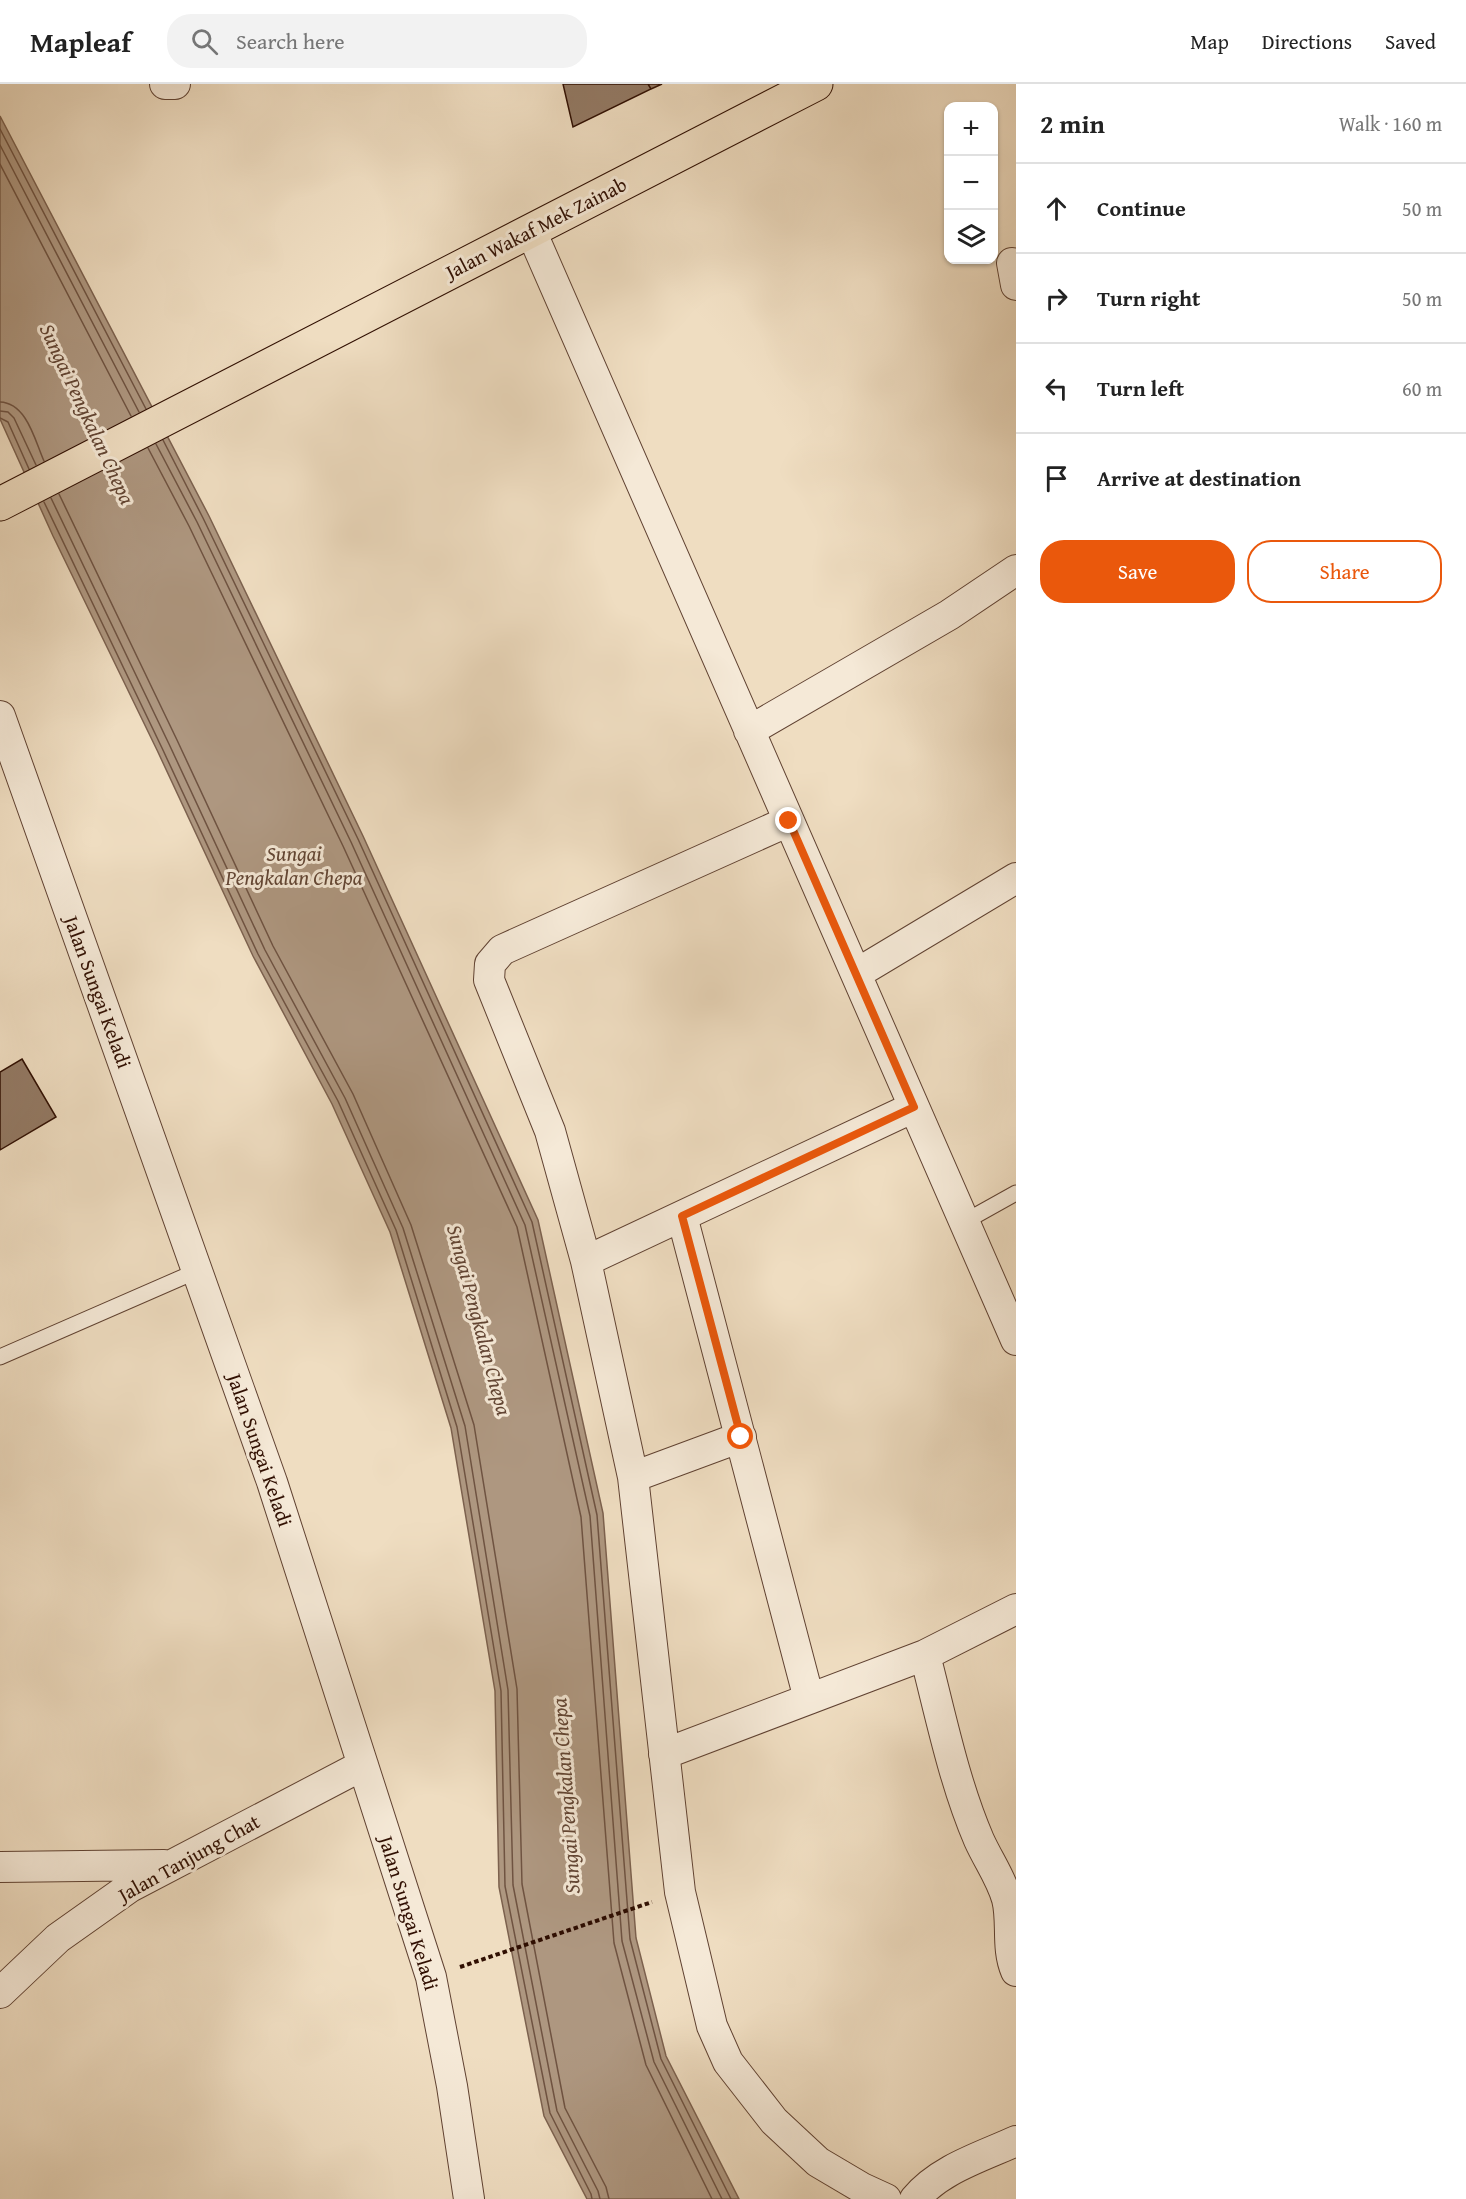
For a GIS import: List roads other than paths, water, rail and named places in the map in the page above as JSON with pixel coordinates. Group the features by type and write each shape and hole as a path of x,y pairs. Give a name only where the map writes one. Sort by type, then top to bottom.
{"main road":[{"name":"Jalan Wakaf Mek Zainab","path":"0,504 814,86"}],"street":[{"path":"165,84 175,84"},
{"path":"531,231 1016,1340"},
{"path":"749,730 949,615 1016,570"},
{"name":"Jalan Sungai Keladi","path":"0,716 272,1482 431,1977 452,2086 469,2199"},
{"path":"789,821 502,950 490,964 489,980 550,1131 586,1261 633,1477 680,1892 712,2026 728,2062 774,2121 818,2162 862,2188 886,2199"},
{"path":"856,974 1016,878"},
{"path":"586,1261 914,1107"},
{"path":"682,1216 809,1699"},
{"path":"633,1477 741,1437"},
{"path":"664,1754 925,1655 1016,1609"},
{"path":"925,1655 956,1773 980,1841 1001,1882 1007,1900 1011,1953 1016,1971"},
{"name":"Jalan Tanjung Chat","path":"0,1993 58,1938 130,1887 363,1765"},
{"path":"0,1867 170,1865"},
{"path":"915,2199 926,2186 940,2176 1016,2141"}],"lane":[{"path":"964,1222 1016,1193"},
{"path":"0,1357 197,1271"}],"water":[{"name":"Sungai Pengkalan Chepa","path":"0,116 209,516 363,836 538,1220 603,1513 636,1938 666,2056 739,2199 587,2199 544,2116 499,1887 495,1691 451,1428 390,1232 332,1104 253,956 157,750 53,536 0,419"}]}
